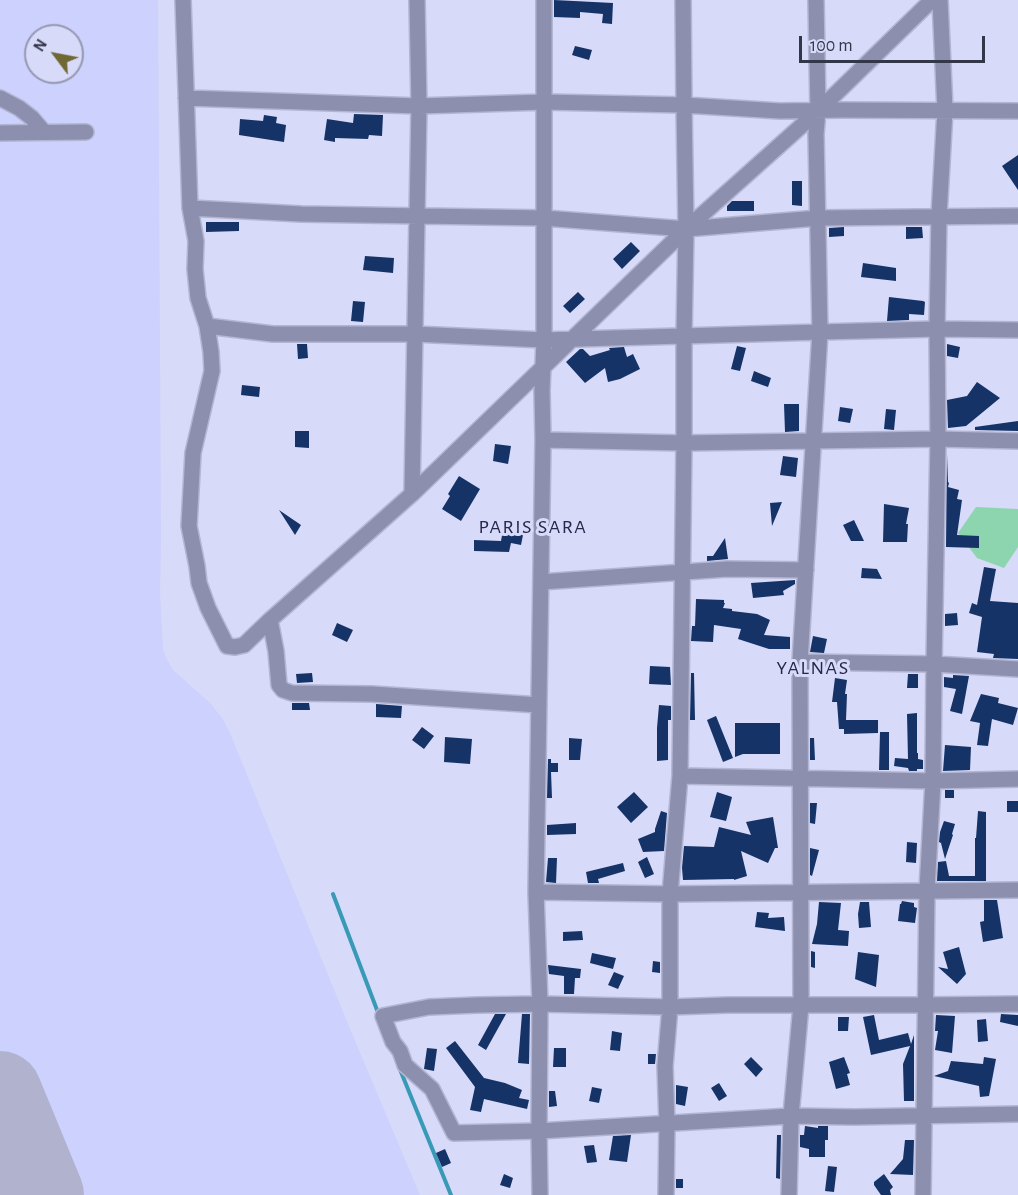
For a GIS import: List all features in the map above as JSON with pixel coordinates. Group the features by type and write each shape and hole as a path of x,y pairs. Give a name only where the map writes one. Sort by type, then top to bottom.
{"street":[{"path":"183,0 190,208 196,241 195,269 198,298 207,326 212,371 193,453 189,526 199,583 208,608 227,646 235,647 244,645 412,494 687,229 818,111 932,0"},
{"path":"412,494 418,106 417,0"},
{"path":"540,1195 540,1004 536,892 544,340 544,0"},
{"path":"666,1195 665,1066 670,1007 670,894 680,776 687,229 683,0"},
{"path":"789,1195 791,1116 801,1005 800,662 819,332 816,0"},
{"path":"923,1195 927,890 933,781 939,216 945,110 940,0"},
{"path":"0,98 32,118 44,132"},
{"path":"186,98 418,106 544,102 684,105 780,111 1018,111"},
{"path":"0,133 86,132"},
{"path":"190,208 301,214 544,218 687,229 818,218 1018,216"},
{"path":"207,326 273,334 414,334 544,340 937,329 1018,330"},
{"path":"543,440 684,442 938,439 1018,441"},
{"path":"541,582 682,571 806,570"},
{"path":"270,620 279,685 283,690 292,693 372,694 539,705"},
{"path":"800,662 934,664 1018,669"},
{"path":"680,776 933,781 1018,779"},
{"path":"536,892 670,894 1018,890"},
{"path":"1018,1004 670,1007 540,1004 429,1007 383,1016 405,1065 432,1089 454,1133 539,1131 791,1116 1018,1114"}],"shaded area":[{"path":"0,0 158,0 160,593 163,649 173,670 210,703 230,733 420,1195 0,1195"}],"green space":[{"path":"976,507 1018,509 1018,547 1004,568 977,558 958,533"}],"building":[{"path":"554,0 613,3 612,24 602,23 603,14 580,12 580,18 554,17"},
{"path":"575,46 592,50 589,60 572,55"},
{"path":"354,114 383,115 382,136 369,135 368,139 335,138 335,142 324,140 327,119 353,123"},
{"path":"264,115 277,117 276,123 286,125 284,142 239,135 240,119 263,121"},
{"path":"1018,155 1018,190 1002,166"},
{"path":"792,181 802,181 802,206 792,205"},
{"path":"732,201 754,201 754,211 727,211 727,206"},
{"path":"206,222 239,222 239,231 206,232"},
{"path":"844,227 844,236 829,237 829,228"},
{"path":"906,227 922,227 923,238 906,239"},
{"path":"631,242 640,251 622,269 613,259"},
{"path":"365,256 394,258 393,273 363,270"},
{"path":"863,263 896,268 896,281 861,277"},
{"path":"578,292 585,299 570,313 563,306"},
{"path":"889,297 925,302 924,315 909,314 909,320 887,321"},
{"path":"353,301 365,302 363,322 351,321"},
{"path":"297,344 307,344 308,358 298,359"},
{"path":"947,344 960,347 958,358 947,356"},
{"path":"737,346 746,348 740,371 731,369"},
{"path":"624,347 627,357 633,354 640,369 620,379 608,382 605,368 585,383 566,362 580,349 590,356 610,350 609,348"},
{"path":"754,371 771,378 768,387 751,381"},
{"path":"977,382 1000,398 966,426 948,428 947,400 967,396"},
{"path":"242,385 260,387 259,397 241,395"},
{"path":"784,404 799,404 799,431 785,432"},
{"path":"840,407 853,409 850,423 838,421"},
{"path":"886,409 896,410 894,430 884,429"},
{"path":"1018,421 1018,431 975,430 975,427"},
{"path":"295,431 309,431 309,448 295,447"},
{"path":"495,444 511,446 508,464 493,461"},
{"path":"947,455 948,487 959,490 957,499 962,500 957,535 979,536 979,548 946,547"},
{"path":"783,456 798,458 796,477 780,475"},
{"path":"459,476 480,489 461,521 442,509"},
{"path":"782,502 772,526 770,503"},
{"path":"884,504 909,508 906,524 908,524 907,542 883,542"},
{"path":"279,510 301,525 295,535"},
{"path":"854,520 864,541 851,541 843,525"},
{"path":"503,530 523,535 521,545 511,543 509,552 474,551 474,540 501,541"},
{"path":"725,538 728,559 707,561 707,556 713,556"},
{"path":"984,567 996,569 990,601 1018,603 1018,659 993,658 994,654 977,652 982,617 969,613 972,603 977,605"},
{"path":"862,568 877,569 882,579 861,578"},
{"path":"795,580 795,584 783,591 784,595 753,598 751,583"},
{"path":"696,599 724,600 723,608 757,614 770,620 764,635 790,637 790,649 769,649 738,639 741,629 714,625 713,642 691,641 692,626 695,626"},
{"path":"957,613 958,625 945,626 945,614"},
{"path":"337,623 353,630 347,642 332,635"},
{"path":"813,636 827,639 824,653 810,652"},
{"path":"650,666 670,667 671,685 649,684"},
{"path":"312,673 313,682 297,683 296,674"},
{"path":"691,673 694,673 695,720 690,720"},
{"path":"908,674 918,674 918,688 907,688"},
{"path":"953,675 969,676 962,714 950,711 956,689 944,687 944,677 953,678"},
{"path":"835,678 847,680 846,720 878,720 878,733 844,734 844,729 839,729 837,702 832,702"},
{"path":"981,694 999,698 998,703 1018,708 1013,725 992,719 988,746 977,745 980,723 970,721"},
{"path":"292,703 309,703 310,710 292,710"},
{"path":"376,704 402,706 401,718 376,717"},
{"path":"659,705 671,706 671,720 668,720 668,760 657,761 657,728"},
{"path":"917,713 917,753 918,759 923,760 923,769 909,771 908,768 894,766 895,758 908,759 907,714"},
{"path":"716,716 733,758 723,762 707,720"},
{"path":"735,723 780,723 780,754 743,754 735,757"},
{"path":"422,727 434,736 424,749 412,740"},
{"path":"880,732 889,732 889,770 879,770"},
{"path":"445,737 472,739 470,764 444,762"},
{"path":"569,738 582,739 580,760 569,760"},
{"path":"810,738 814,738 815,760 810,760"},
{"path":"945,745 971,747 970,770 943,771"},
{"path":"548,759 551,759 551,763 558,763 558,772 551,772 552,798 547,798"},
{"path":"945,790 954,790 954,798 945,798"},
{"path":"634,792 648,807 631,823 617,807"},
{"path":"717,792 732,797 726,821 710,817"},
{"path":"1007,801 1018,801 1018,812 1007,812"},
{"path":"810,803 817,803 815,824 810,823"},
{"path":"661,811 667,813 664,851 643,852 638,839 655,832"},
{"path":"978,811 986,812 986,881 937,881 938,862 946,861 949,876 975,876"},
{"path":"773,817 778,848 775,848 768,863 741,851 747,876 734,880 683,880 684,846 714,847 719,827 751,835 746,822"},
{"path":"944,821 955,824 945,859 939,842"},
{"path":"576,823 576,834 547,835 547,825"},
{"path":"907,842 917,843 916,863 906,862"},
{"path":"810,848 819,850 812,876 810,875"},
{"path":"647,857 654,874 645,878 638,862"},
{"path":"548,858 557,858 556,883 546,882"},
{"path":"623,863 625,871 598,879 599,883 588,883 586,872"},
{"path":"984,900 997,900 1003,938 983,942 980,922 984,921"},
{"path":"902,901 914,903 914,907 917,908 915,923 898,921"},
{"path":"819,902 841,903 838,930 849,931 848,946 812,944"},
{"path":"860,902 869,902 871,927 859,928"},
{"path":"757,912 769,913 768,918 784,917 785,931 755,927"},
{"path":"582,931 583,940 563,941 563,932"},
{"path":"959,947 966,974 957,984 938,967 948,969 943,952"},
{"path":"811,951 815,952 815,968 811,967"},
{"path":"858,952 879,955 876,987 855,979"},
{"path":"592,953 616,958 613,969 590,963"},
{"path":"653,961 660,962 660,973 652,972"},
{"path":"548,965 581,969 580,978 575,978 574,994 564,994 564,976 549,974"},
{"path":"614,972 624,976 618,989 608,985"},
{"path":"495,1014 506,1014 486,1050 478,1045"},
{"path":"522,1014 530,1014 529,1064 518,1063"},
{"path":"1001,1014 1018,1015 1018,1026 1000,1022"},
{"path":"874,1015 879,1040 908,1033 911,1044 914,1035 914,1101 904,1101 903,1064 910,1046 871,1055 863,1017"},
{"path":"936,1015 955,1016 952,1053 935,1050 938,1031 935,1031"},
{"path":"838,1017 849,1017 848,1031 838,1031"},
{"path":"986,1019 988,1041 978,1042 977,1020"},
{"path":"612,1031 622,1033 620,1051 610,1050"},
{"path":"455,1041 484,1078 522,1090 519,1098 529,1100 527,1109 484,1099 481,1112 470,1110 475,1087 446,1048"},
{"path":"427,1048 437,1049 434,1071 424,1069"},
{"path":"554,1048 566,1048 566,1067 553,1067"},
{"path":"648,1054 656,1054 655,1064 648,1064"},
{"path":"751,1057 763,1069 756,1077 744,1064"},
{"path":"844,1057 850,1073 847,1074 850,1085 836,1089 829,1062"},
{"path":"984,1057 996,1059 989,1096 980,1097 979,1086 934,1076 948,1071 951,1061 983,1064"},
{"path":"719,1083 727,1096 719,1101 711,1088"},
{"path":"676,1085 688,1087 685,1106 676,1104"},
{"path":"592,1087 602,1089 599,1103 589,1101"},
{"path":"549,1091 555,1091 557,1106 549,1107"},
{"path":"805,1126 818,1128 818,1126 828,1126 825,1157 809,1157 809,1149 800,1147 800,1135 804,1135"},
{"path":"631,1135 627,1162 609,1160 613,1136"},
{"path":"777,1135 781,1135 780,1179 776,1178"},
{"path":"905,1140 914,1140 913,1175 890,1174 903,1159"},
{"path":"594,1145 597,1162 587,1163 584,1146"},
{"path":"445,1149 451,1163 442,1167 436,1153"},
{"path":"828,1166 837,1167 834,1192 825,1191"},
{"path":"504,1174 513,1178 510,1188 500,1185"},
{"path":"884,1174 893,1187 890,1190 891,1195 881,1195 874,1185 874,1182"},
{"path":"676,1179 683,1179 683,1188 676,1188"}],"waterway":[{"path":"333,894 377,1010"},
{"path":"399,1067 451,1195"}],"runway":[{"path":"0,1093 42,1195"}],"district":[{"name":"PARIS SARA","path":"533,527"},
{"name":"YALNAS","path":"813,668"}]}
